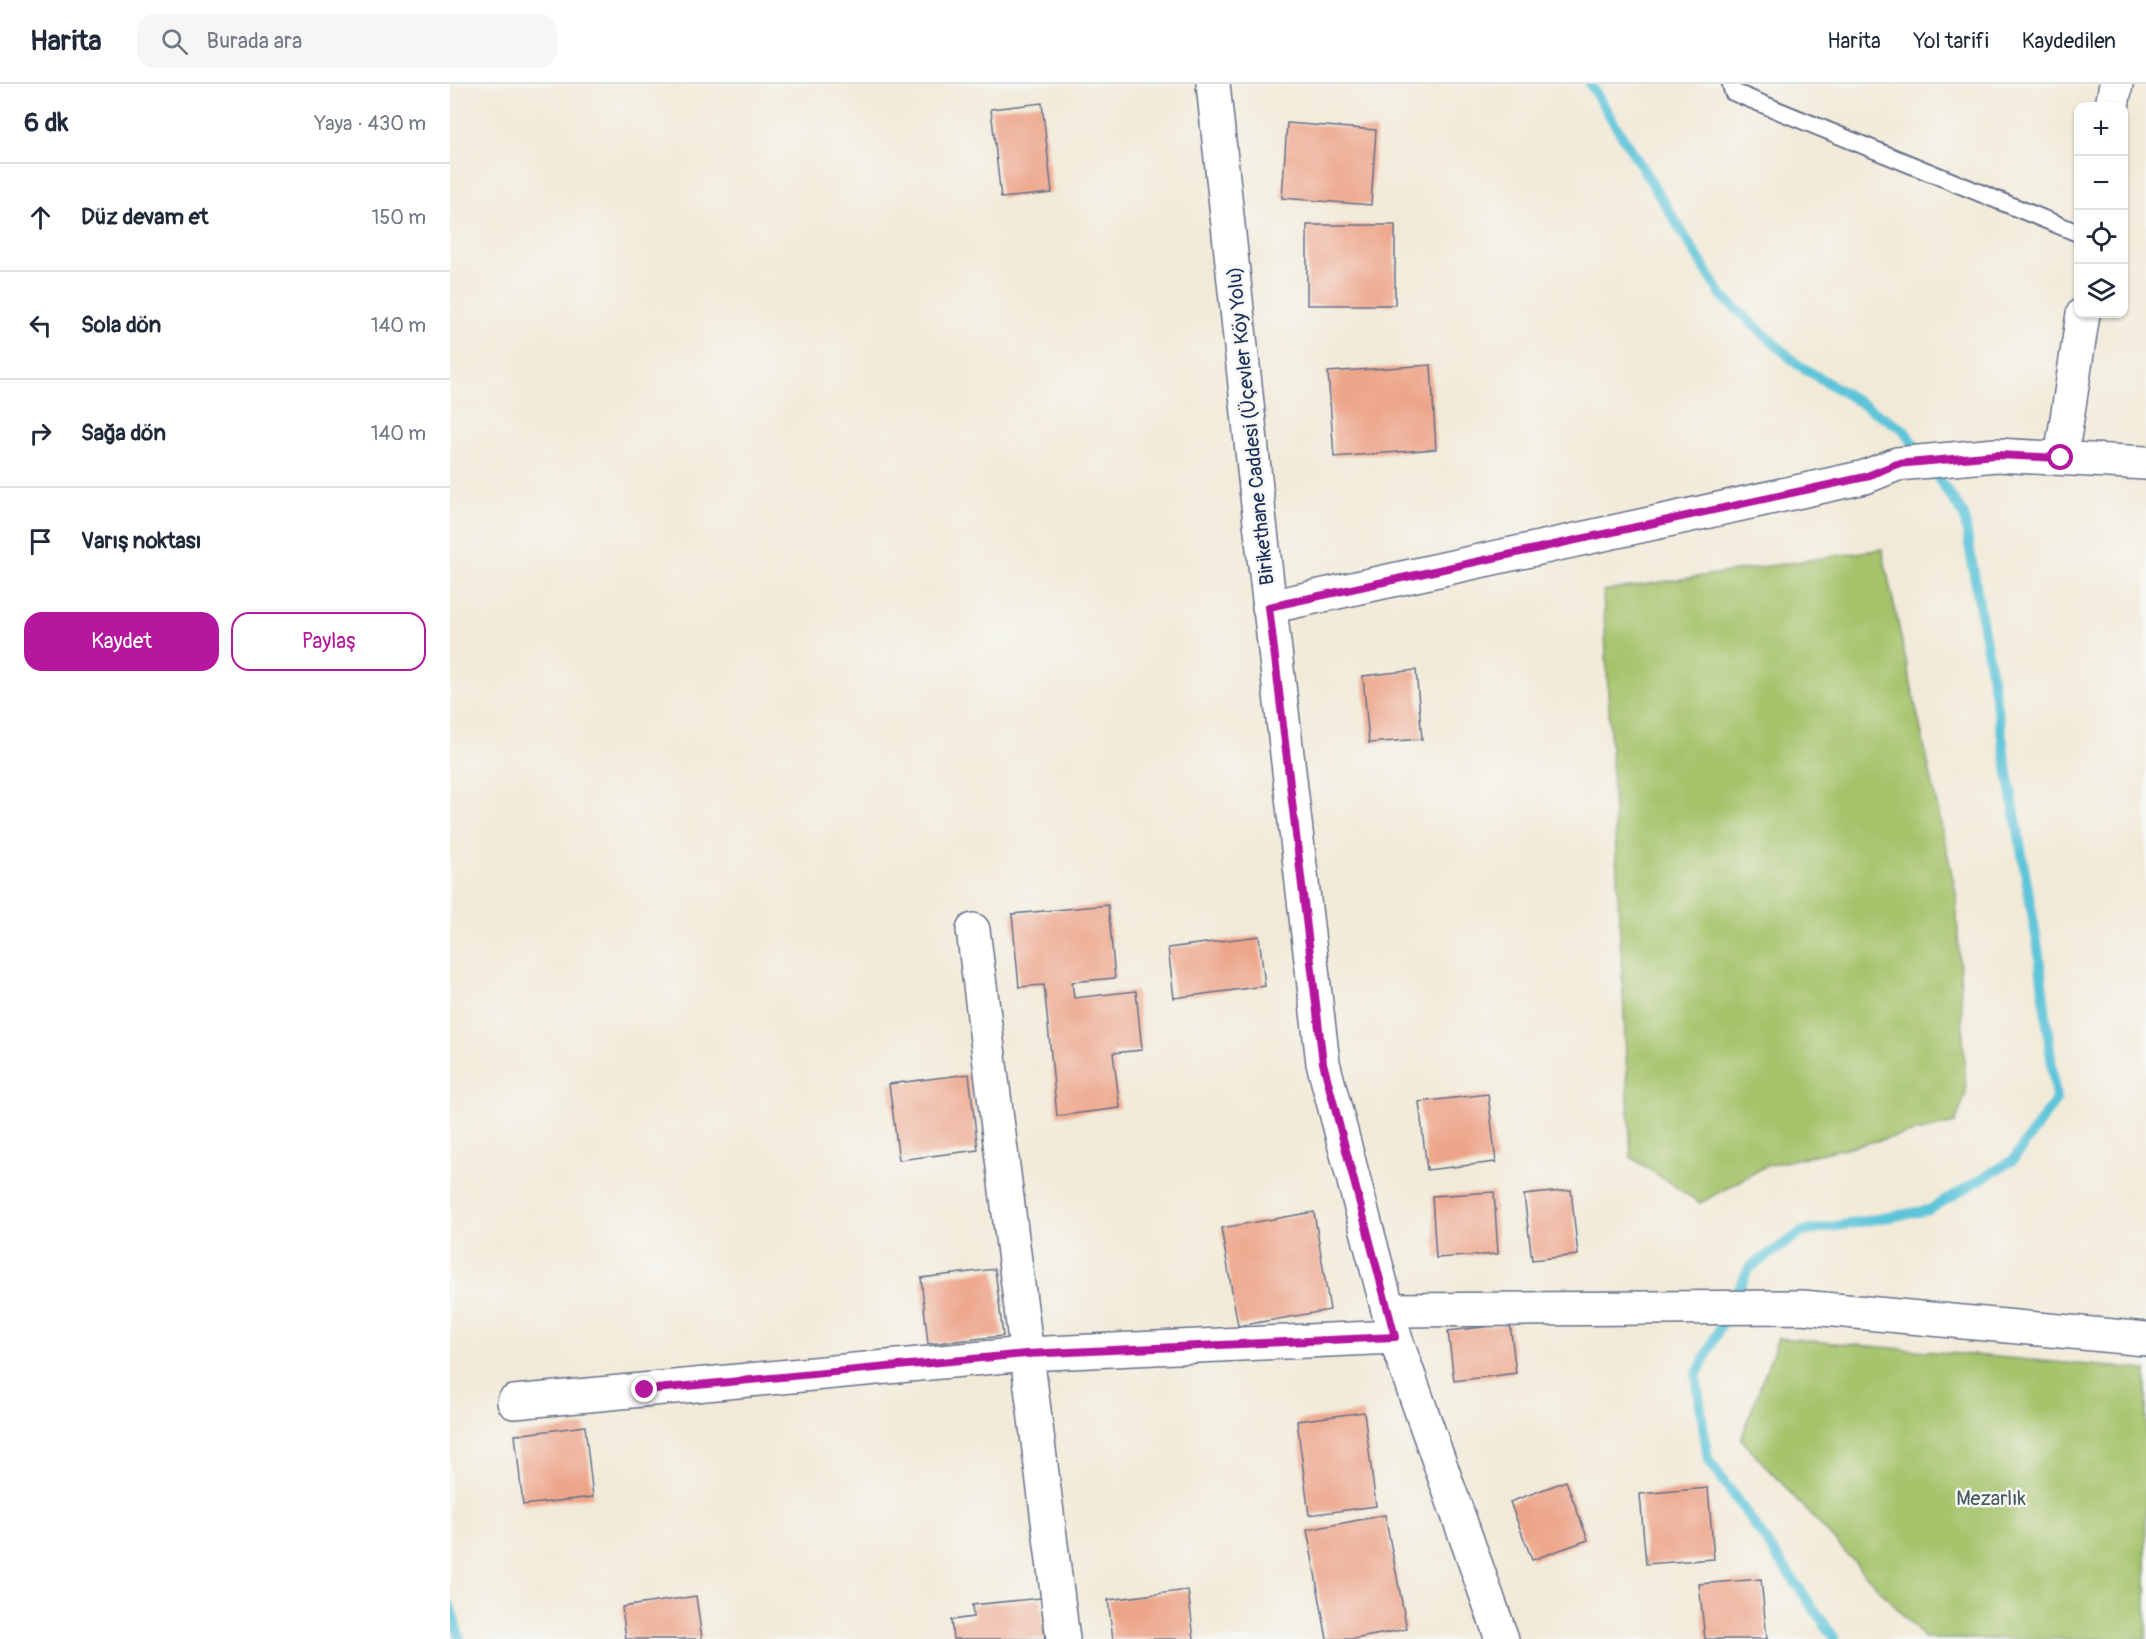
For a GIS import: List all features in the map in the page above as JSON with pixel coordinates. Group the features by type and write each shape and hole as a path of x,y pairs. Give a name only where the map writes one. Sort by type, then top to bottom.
{"street":[{"name":"Birikethane Caddesi (Üçevler Köy Yolu)","path":"1213,84 1269,607 1323,1063 1392,1323 1502,1639"},
{"path":"2113,102 2116,84"},
{"path":"2061,458 2082,318"},
{"path":"1269,607 1865,477 1897,464 1996,455 2146,463"},
{"path":"973,930 1063,1639"},
{"path":"514,1402 1026,1354 1392,1323 1660,1308 1802,1307 2146,1339"}],"lane":[{"path":"1731,84 1733,92 2074,231"}],"green space":[{"path":"1882,549 1956,893 1966,1094 1955,1123 1766,1166 1700,1203 1631,1157 1603,591"},
{"name":"Mezarlık","path":"1778,1338 2146,1370 2146,1639 1925,1639 1741,1439"}],"building":[{"path":"1042,103 1052,193 1001,198 991,109"},
{"path":"1287,123 1376,130 1371,205 1282,198"},
{"path":"1307,225 1395,225 1395,305 1307,305"},
{"path":"1431,365 1436,449 1334,457 1328,372"},
{"path":"1416,670 1422,739 1369,743 1363,676"},
{"path":"1108,905 1115,978 1072,982 1074,998 1136,991 1142,1050 1113,1053 1120,1108 1057,1116 1044,985 1019,987 1012,914"},
{"path":"1259,936 1265,986 1174,998 1168,948"},
{"path":"969,1074 978,1150 899,1160 889,1084"},
{"path":"1488,1094 1496,1162 1427,1170 1419,1102"},
{"path":"1571,1190 1578,1255 1532,1260 1524,1195"},
{"path":"1494,1192 1498,1254 1436,1258 1432,1196"},
{"path":"1314,1212 1330,1310 1238,1326 1221,1228"},
{"path":"995,1269 1003,1336 928,1344 921,1278"},
{"path":"1510,1324 1516,1373 1454,1381 1448,1331"},
{"path":"1364,1412 1376,1506 1309,1515 1297,1421"},
{"path":"585,1426 593,1497 523,1505 515,1435"},
{"path":"1566,1481 1588,1540 1532,1560 1510,1502"},
{"path":"1708,1488 1714,1559 1646,1564 1640,1494"},
{"path":"1385,1515 1407,1629 1354,1639 1327,1639 1307,1530"},
{"path":"1761,1579 1767,1639 1705,1639 1699,1584"},
{"path":"1188,1590 1194,1639 1113,1639 1108,1600"},
{"path":"696,1596 702,1639 626,1639 622,1607"},
{"path":"1041,1598 1045,1639 953,1639 951,1620 973,1617 972,1605"}],"waterway":[{"path":"1590,84 1722,296 1797,364 1903,429 1964,515 2038,948 2056,1100 2013,1160 1929,1210 1802,1232 1749,1268 1696,1376 1708,1459 1835,1639"},
{"path":"450,1606 460,1639"}],"route":[{"path":"645,1390 1026,1354 1395,1337 1323,1063 1269,607 1865,477 1897,464 1996,455 2061,458"}]}
